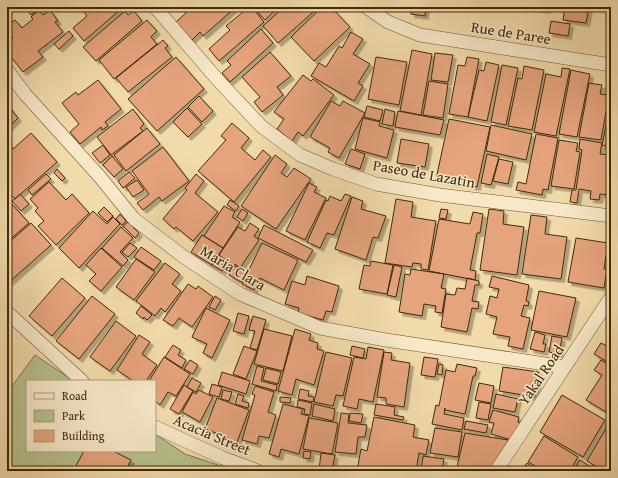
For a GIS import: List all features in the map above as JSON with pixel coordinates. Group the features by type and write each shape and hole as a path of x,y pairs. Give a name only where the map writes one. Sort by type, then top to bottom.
{"street":[{"name":"Paseo de Lazatin","path":"154,7 217,79 261,126 300,155 333,169 376,184 440,195 611,216"},
{"name":"Rue de Paree","path":"366,7 388,22 420,35 611,65"},
{"name":"Maria Clara","path":"7,70 25,94 100,177 134,219 184,257 240,294 320,328 386,340 566,367"},
{"name":"Yakal Road","path":"496,471 611,297"},
{"path":"7,312 81,380"},
{"name":"Acacia Street","path":"156,427 165,433 223,458 258,471"}],"green space":[{"path":"35,355 72,380 26,380 26,452 156,452 156,435 185,454 236,471 7,471 7,393"}],"building":[{"path":"25,7 41,7 31,15"},
{"path":"87,7 120,7 121,9 84,41 73,28 87,16 83,11"},
{"path":"182,7 236,7 203,36 200,32 192,40 176,22 186,13"},
{"path":"249,7 252,7 264,22 219,61 209,49 230,30 226,26"},
{"path":"253,7 278,7 265,20"},
{"path":"284,7 319,7 278,43 263,26"},
{"path":"322,7 331,7 350,27 314,61 291,37"},
{"path":"411,7 426,7 425,16 411,14"},
{"path":"527,7 547,7 547,10"},
{"path":"565,7 589,7 586,23 563,20"},
{"path":"39,10 43,15 50,10 58,21 55,22 63,32 38,51 43,57 23,72 7,52 7,43 13,38 7,31 7,26 15,20 22,28 33,19 31,17"},
{"path":"125,11 128,15 134,11 142,21 96,61 83,47"},
{"path":"147,20 157,31 151,37 157,44 114,79 99,60"},
{"path":"551,21 570,24 568,36 549,33"},
{"path":"261,29 273,43 230,82 222,73 231,65 227,61"},
{"path":"69,31 73,36 59,49 54,44"},
{"path":"351,32 363,39 353,54 370,64 358,83 363,86 354,101 311,76 319,63 326,67 339,46 342,48"},
{"path":"163,40 168,46 165,48 172,57 128,92 116,78"},
{"path":"412,50 432,54 421,115 400,111"},
{"path":"270,52 291,76 277,87 283,95 262,112 254,102 260,97 242,77"},
{"path":"435,53 453,55 448,82 431,80"},
{"path":"176,57 204,89 157,131 128,99"},
{"path":"376,57 407,62 399,105 368,99"},
{"path":"467,57 479,59 468,117 449,114 458,65 465,66"},
{"path":"486,62 499,65 487,121 468,117 479,70 484,71"},
{"path":"502,65 518,68 506,125 491,122"},
{"path":"524,66 544,70 532,130 508,126 518,78 522,79"},
{"path":"562,68 570,69 556,136 534,132 546,74 561,77"},
{"path":"571,70 590,74 577,137 559,134"},
{"path":"303,75 311,81 313,79 334,95 303,136 298,132 292,141 277,129 284,119 274,112"},
{"path":"98,80 121,109 105,122 108,126 102,130 101,127 80,144 70,132 79,124 62,103 76,92 78,95"},
{"path":"429,81 448,84 443,118 423,115"},
{"path":"589,83 602,85 600,94 609,95 601,140 579,137"},
{"path":"199,96 213,111 202,122 188,107"},
{"path":"331,101 340,106 343,101 365,113 339,158 328,152 330,148 310,137"},
{"path":"611,102 611,147 602,145"},
{"path":"7,104 18,118 7,129"},
{"path":"367,106 383,110 380,121 364,117"},
{"path":"187,108 202,124 188,137 173,122"},
{"path":"133,109 144,124 140,128 143,131 111,155 97,137"},
{"path":"385,109 395,112 393,126 382,124"},
{"path":"398,111 444,120 440,135 395,127"},
{"path":"363,118 380,122 379,126 394,130 387,158 355,149"},
{"path":"449,119 490,127 477,187 436,179"},
{"path":"232,123 249,138 241,148 255,160 263,150 271,157 234,202 198,171 226,140 221,136"},
{"path":"491,125 532,134 526,160 486,151"},
{"path":"147,128 160,144 126,171 114,155"},
{"path":"31,133 57,162 15,199 7,190 7,142 13,149"},
{"path":"536,134 558,138 548,190 543,189 542,195 516,190 518,182 526,184"},
{"path":"401,139 429,144 425,167 397,163"},
{"path":"580,139 602,143 600,154 611,155 611,195 600,194 599,200 590,199 591,191 579,189 577,203 570,202 572,190 576,190 582,150 579,149"},
{"path":"559,140 578,143 576,151 580,152 574,189 551,186"},
{"path":"103,145 110,155 100,163 92,153"},
{"path":"163,147 189,181 162,201 159,197 143,210 137,203 149,194 132,171"},
{"path":"351,149 365,154 360,169 345,164"},
{"path":"487,154 499,157 491,185 481,183"},
{"path":"275,155 287,164 281,173 287,177 294,168 311,179 276,229 241,206"},
{"path":"112,156 123,169 114,177 103,165"},
{"path":"499,159 513,162 508,184 493,181"},
{"path":"57,169 65,178 62,181 54,173"},
{"path":"129,172 135,178 123,188 118,181"},
{"path":"46,174 51,179 32,195 28,190"},
{"path":"196,174 204,181 195,193 218,212 193,241 176,227 174,229 163,219 187,190 185,188"},
{"path":"137,180 144,190 133,197 126,187"},
{"path":"49,182 66,200 72,194 89,213 56,245 38,226 44,221 35,211 38,208 30,199"},
{"path":"309,183 317,187 314,192 326,198 305,240 286,231"},
{"path":"20,194 29,204 21,211 12,201"},
{"path":"345,194 351,196 334,235 327,233 320,248 307,242 326,200 328,201 330,196 341,201"},
{"path":"352,197 363,201 361,209 386,216 378,238 373,237 366,260 335,249"},
{"path":"396,199 413,202 411,217 436,221 428,270 421,269 421,264 413,263 412,267 385,263"},
{"path":"230,200 239,206 236,211 227,205"},
{"path":"10,202 29,223 7,242 7,205"},
{"path":"224,206 235,212 232,217 240,222 223,248 204,236"},
{"path":"104,207 113,216 107,222 98,213"},
{"path":"242,209 248,213 243,221 237,217"},
{"path":"441,209 448,210 446,219 439,218"},
{"path":"489,209 504,211 503,224 524,227 517,275 480,270"},
{"path":"93,211 107,224 113,217 120,224 79,268 59,248"},
{"path":"473,212 483,214 480,233 477,233 470,270 476,271 475,280 429,271 439,219 470,224"},
{"path":"120,214 126,221 122,225 116,219"},
{"path":"531,215 547,217 545,234 567,237 561,279 522,274"},
{"path":"128,222 139,233 135,238 123,226"},
{"path":"31,223 51,245 7,284 7,244"},
{"path":"250,223 259,229 254,236 259,240 240,268 235,264 231,270 223,265 226,260 219,255 238,227 245,231"},
{"path":"264,225 313,250 306,262 258,238"},
{"path":"121,227 133,238 120,252 128,260 123,266 102,248"},
{"path":"202,235 223,248 212,265 191,252"},
{"path":"576,238 608,243 604,269 607,269 604,288 568,282"},
{"path":"130,243 137,248 128,257 122,252"},
{"path":"262,243 298,260 284,290 260,278 254,290 242,284"},
{"path":"141,247 161,261 154,270 134,257"},
{"path":"101,248 122,267 101,291 89,281 96,274 86,265"},
{"path":"218,256 225,261 222,265 225,267 222,271 212,265"},
{"path":"136,259 155,272 134,300 116,287"},
{"path":"371,261 393,265 387,294 359,289 364,265 370,266"},
{"path":"165,263 180,274 172,284 181,291 165,312 161,308 155,316 136,301"},
{"path":"394,265 402,267 396,297 387,295"},
{"path":"235,266 247,272 241,282 229,275"},
{"path":"411,269 444,274 441,288 446,289 442,313 435,312 436,306 424,304 422,316 399,312 405,274 410,275"},
{"path":"307,276 339,286 332,312 326,311 323,320 298,313 299,308 285,304 292,281 305,285"},
{"path":"492,276 529,285 526,301 529,302 528,306 524,305 521,316 530,318 523,349 508,346 510,337 493,334 497,317 486,314 490,296 497,298 499,289 489,287"},
{"path":"62,278 85,298 52,336 29,316"},
{"path":"467,278 479,281 479,285 475,285 472,301 479,302 478,309 472,308 467,332 441,327 446,294 455,295 457,288 465,289"},
{"path":"188,284 196,289 198,286 213,297 192,327 179,318 173,326 163,320"},
{"path":"539,291 576,298 567,337 531,330"},
{"path":"92,296 115,314 79,359 56,341"},
{"path":"215,296 221,300 215,310 209,307"},
{"path":"141,306 152,315 147,320 144,317 143,319 136,313"},
{"path":"206,308 230,320 212,358 203,353 207,344 192,337"},
{"path":"238,313 249,316 244,334 233,331"},
{"path":"611,314 611,326 606,323"},
{"path":"253,316 266,320 257,350 250,348 255,331 249,330"},
{"path":"116,321 136,336 110,371 90,357"},
{"path":"264,329 292,336 283,371 254,364"},
{"path":"295,329 311,334 309,340 318,343 317,349 324,351 314,385 296,379 292,395 278,391"},
{"path":"535,332 545,335 543,344 546,344 544,352 530,349"},
{"path":"139,335 150,342 142,354 157,365 147,380 132,380 117,370"},
{"path":"552,336 562,338 559,354 549,352"},
{"path":"601,343 609,347 611,343 611,364 594,354"},
{"path":"173,345 181,350 178,355 186,360 182,368 165,357"},
{"path":"244,346 257,351 246,379 233,374"},
{"path":"352,346 365,349 363,358 350,355"},
{"path":"368,347 384,350 373,402 359,399 357,409 343,406 354,357 366,359"},
{"path":"326,352 352,358 343,396 336,395 333,406 314,402"},
{"path":"384,352 392,353 391,360 410,363 404,407 386,404 386,398 377,397"},
{"path":"164,357 190,374 176,396 168,392 160,405 156,402 156,380 150,380"},
{"path":"424,357 438,359 435,377 421,375"},
{"path":"190,360 198,365 193,374 184,369"},
{"path":"601,360 611,366 611,415 586,400 602,375 594,370"},
{"path":"439,364 443,365 442,375 437,374"},
{"path":"457,364 477,368 475,376 473,376 465,414 445,410 445,408 444,414 464,418 462,430 432,424 436,405 439,406 446,370 455,372"},
{"path":"257,366 264,368 261,381 277,385 276,391 252,384"},
{"path":"503,367 539,372 535,397 499,391"},
{"path":"266,368 281,372 278,384 263,380"},
{"path":"222,372 250,381 246,394 218,385"},
{"path":"192,378 201,383 196,392 187,387"},
{"path":"479,383 494,386 491,403 475,400"},
{"path":"212,384 222,387 219,397 209,394"},
{"path":"184,385 193,391 179,414 170,409"},
{"path":"255,386 274,392 268,412 276,415 269,438 259,436 257,444 242,440 255,395 252,394"},
{"path":"300,389 309,391 308,396 314,397 313,402 298,399"},
{"path":"199,390 213,397 200,422 182,412 193,392 196,394"},
{"path":"223,390 232,392 229,401 221,399"},
{"path":"238,394 244,396 242,401 249,403 248,408 235,404"},
{"path":"496,394 518,399 515,412 493,408"},
{"path":"562,395 605,420 583,457 540,432"},
{"path":"280,397 291,398 290,403 280,402"},
{"path":"217,398 249,410 236,445 226,441 227,437 205,429"},
{"path":"298,400 312,403 310,415 304,414 305,409 297,407"},
{"path":"479,402 491,404 488,420 476,418"},
{"path":"283,404 303,409 301,414 309,416 299,454 281,449 279,457 269,454"},
{"path":"314,404 335,409 333,421 312,416"},
{"path":"376,404 395,407 394,415 404,417 403,420 374,415"},
{"path":"493,410 519,417 518,422 520,423 515,441 491,434 494,423 489,422"},
{"path":"341,413 349,414 348,423 367,425 365,437 358,437 356,454 335,452"},
{"path":"350,413 363,414 361,423 349,421"},
{"path":"374,417 415,425 413,437 429,440 426,455 419,453 416,471 357,471 361,449 367,451"},
{"path":"309,418 338,423 332,454 303,449"},
{"path":"466,421 488,425 486,433 464,429"},
{"path":"608,425 611,427 611,471 604,471 587,461"},
{"path":"435,428 462,432 458,457 430,453"},
{"path":"465,433 512,441 493,471 484,469 484,471 456,471"},
{"path":"544,436 578,457 570,471 544,471 528,462"},
{"path":"304,451 311,452 310,459 303,458"},
{"path":"83,452 115,452 131,460 125,471 73,471"},
{"path":"321,453 335,455 332,471 319,470"},
{"path":"423,456 444,459 442,471 421,471"},
{"path":"580,460 597,471 573,471"},
{"path":"527,463 539,471 521,471"}]}
